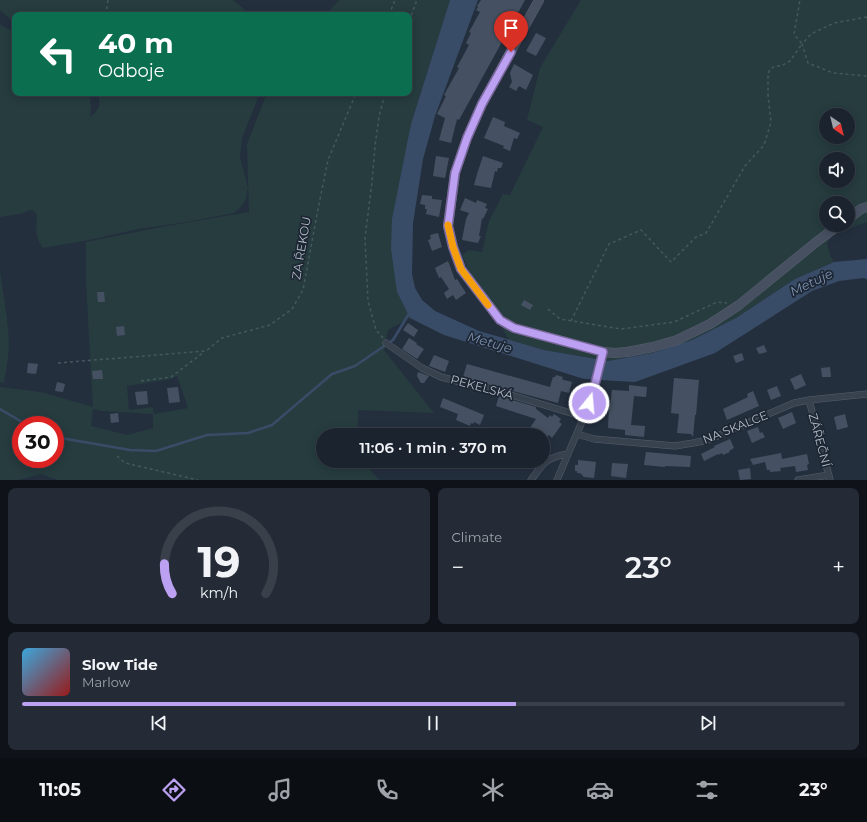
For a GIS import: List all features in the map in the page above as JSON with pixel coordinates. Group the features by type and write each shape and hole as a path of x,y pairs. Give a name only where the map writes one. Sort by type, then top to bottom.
{"street":[{"path":"539,0 482,104 467,138 455,173 448,226 453,247 461,269 500,320 514,328 602,355 653,347 677,340 710,324 739,305 830,232"},
{"path":"855,214 867,207"},
{"name":"PEKELSKÁ","path":"386,343 422,368 442,377 512,395 584,417"},
{"path":"557,480 584,417 594,388 602,355"},
{"name":"NA SKALCE","path":"577,434 594,439 675,446 708,440 794,403 867,394"},
{"name":"ZÁŘEČNÍ","path":"809,400 830,478"},
{"path":"531,480 550,458 568,454"},
{"path":"798,480 830,478"}],"path":[{"path":"106,12 108,0"},
{"path":"390,12 395,0"},
{"path":"412,12 416,0"},
{"path":"800,0 794,34 802,44 808,63 833,73 867,76"},
{"path":"571,321 609,244 640,230 671,262 696,237 706,233 745,166 764,145 771,122 768,95 768,74 770,69 775,66 781,66 790,61 811,34 834,24 867,17"},
{"name":"ZA ŘEKOU","path":"141,382 171,377 222,338 270,325 292,309 303,290 328,160 355,96"},
{"path":"384,96 379,117 375,146 365,238 368,301 376,330 386,343"},
{"path":"548,309 560,319 621,329 674,322 717,302 739,305"},
{"path":"58,363 206,351"},
{"path":"117,456 125,463 198,480"}],"green space":[{"path":"0,0 233,0 247,12 12,12 12,20 0,10"},
{"path":"339,0 450,0 411,124 397,292 410,318 388,330 384,350 434,413 358,410 358,428 316,428 316,468 369,468 379,480 58,480 41,474 18,480 0,480 0,387 41,392 93,407 86,283 86,242 249,212 247,144 266,96 412,96 412,12 328,12","holes":["177,376 188,408 154,414 153,407 129,410 127,386 171,379","93,409 102,411 153,414 153,428 127,435 91,426"]},
{"path":"581,0 867,0 867,222 855,226 855,196 819,196 819,232 840,232 832,235 827,244 834,262 795,279 736,318 692,340 652,353 608,361 544,350 509,340 491,308 480,293 462,255 469,250 482,252 489,221 503,194 510,195 543,127 527,120 540,68"},
{"path":"0,25 12,31 12,96 89,96 91,102 90,117 96,112 99,106 99,96 259,96 242,138 240,157 248,188 246,199 241,207 234,213 138,229 43,248 37,237 37,215 34,211 30,210 20,214 0,217"},
{"path":"0,271 7,315 9,342 4,383 0,382"}],"water":[{"name":"Metuje","path":"450,0 478,0 435,116 423,159 413,223 412,274 415,288 422,300 435,311 479,331 544,350 608,361 652,353 692,340 736,318 795,279 834,262 867,259 867,279 863,278 839,281 812,291 715,353 635,382 584,379 444,335 410,318 397,292 391,249 392,219 411,124"}],"building":[{"path":"481,0 525,0 459,120 457,119 451,143 439,140 445,118 437,114 446,96 444,95 459,68 457,67 469,45 466,43 471,33 469,32 480,12 476,10"},
{"path":"536,33 546,38 536,56 526,51"},
{"path":"514,64 533,75 526,90 519,86 516,91 509,87 512,82 510,73"},
{"path":"493,117 505,122 504,126 520,133 517,139 514,138 510,151 503,148 504,146 484,138"},
{"path":"436,156 449,158 445,178 433,176"},
{"path":"483,156 503,163 501,168 498,168 497,172 495,171 491,188 474,185"},
{"path":"422,195 432,196 432,199 442,200 439,217 426,214 427,209 425,209 425,205 420,204"},
{"path":"465,198 476,203 477,200 487,204 485,208 488,209 483,219 482,218 479,236 481,236 478,243 462,240 466,219 469,213 460,210"},
{"path":"438,233 442,247 432,251 428,240 431,239 430,235"},
{"path":"448,261 455,280 457,279 466,293 456,300 453,295 447,299 444,293 449,289 441,277 439,278 435,268"},
{"path":"97,292 104,292 105,302 98,302"},
{"path":"524,300 533,305 530,310 521,305"},
{"path":"408,323 418,330 414,337 403,330"},
{"path":"124,326 125,335 117,336 116,327"},
{"path":"409,338 424,349 417,359 402,349"},
{"path":"764,345 767,352 759,354 756,348"},
{"path":"742,353 744,360 736,363 733,356"},
{"path":"434,355 449,361 445,372 429,366"},
{"path":"28,363 38,364 36,374 27,373"},
{"path":"467,364 550,387 553,377 556,375 563,377 562,379 564,380 572,382 569,393 561,391 558,403 463,377"},
{"path":"830,367 831,377 822,377 821,368"},
{"path":"102,370 103,379 93,379 92,371"},
{"path":"418,372 429,376 424,383 421,383 417,376"},
{"path":"801,374 806,385 795,390 790,379"},
{"path":"674,378 699,380 693,437 691,434 677,433 679,414 671,413"},
{"path":"57,382 65,384 63,392 55,391"},
{"path":"629,385 647,387 646,397 634,396 631,425 645,426 644,437 625,435 625,430 608,428 609,405 612,390 629,391"},
{"path":"777,386 781,396 771,400 767,390"},
{"path":"178,387 180,402 169,403 167,388"},
{"path":"147,391 148,404 137,405 135,392"},
{"path":"753,391 759,406 727,420 723,409 748,397 747,394"},
{"path":"499,396 536,407 536,409 548,418 550,415 552,417 554,414 561,419 559,422 562,424 552,438 550,436 550,428 530,428 536,419 496,406"},
{"path":"443,398 484,415 480,425 474,422 473,424 471,423 470,426 456,420 458,414 440,407"},
{"path":"792,412 796,423 783,429 778,418"},
{"path":"118,413 119,422 111,423 110,414"},
{"path":"845,414 848,427 837,430 834,417"},
{"path":"758,427 760,433 762,432 765,437 752,443 747,431"},
{"path":"730,439 734,448 729,451 730,452 723,455 722,453 718,454 704,461 701,454"},
{"path":"646,452 691,456 690,467 644,465"},
{"path":"781,453 782,459 807,454 809,464 807,465 808,470 796,472 795,466 780,468 781,471 770,472 770,470 767,470 765,462 753,465 750,459"},
{"path":"578,460 596,462 594,478 584,477 575,471 575,465 578,465"},
{"path":"612,463 628,464 626,478 611,476"},
{"path":"750,468 751,479 740,480 738,470"}],"waterway":[{"path":"64,439 130,450 156,451 207,435 248,433 272,425 332,374 355,366 393,340 410,312"},
{"path":"0,409 12,416"}],"slow traffic":[{"path":"448,225 453,247 461,269 488,305"}],"route":[{"path":"511,52 482,104 467,138 455,173 448,226 453,247 461,269 500,320 514,328 603,352 589,403"}]}
